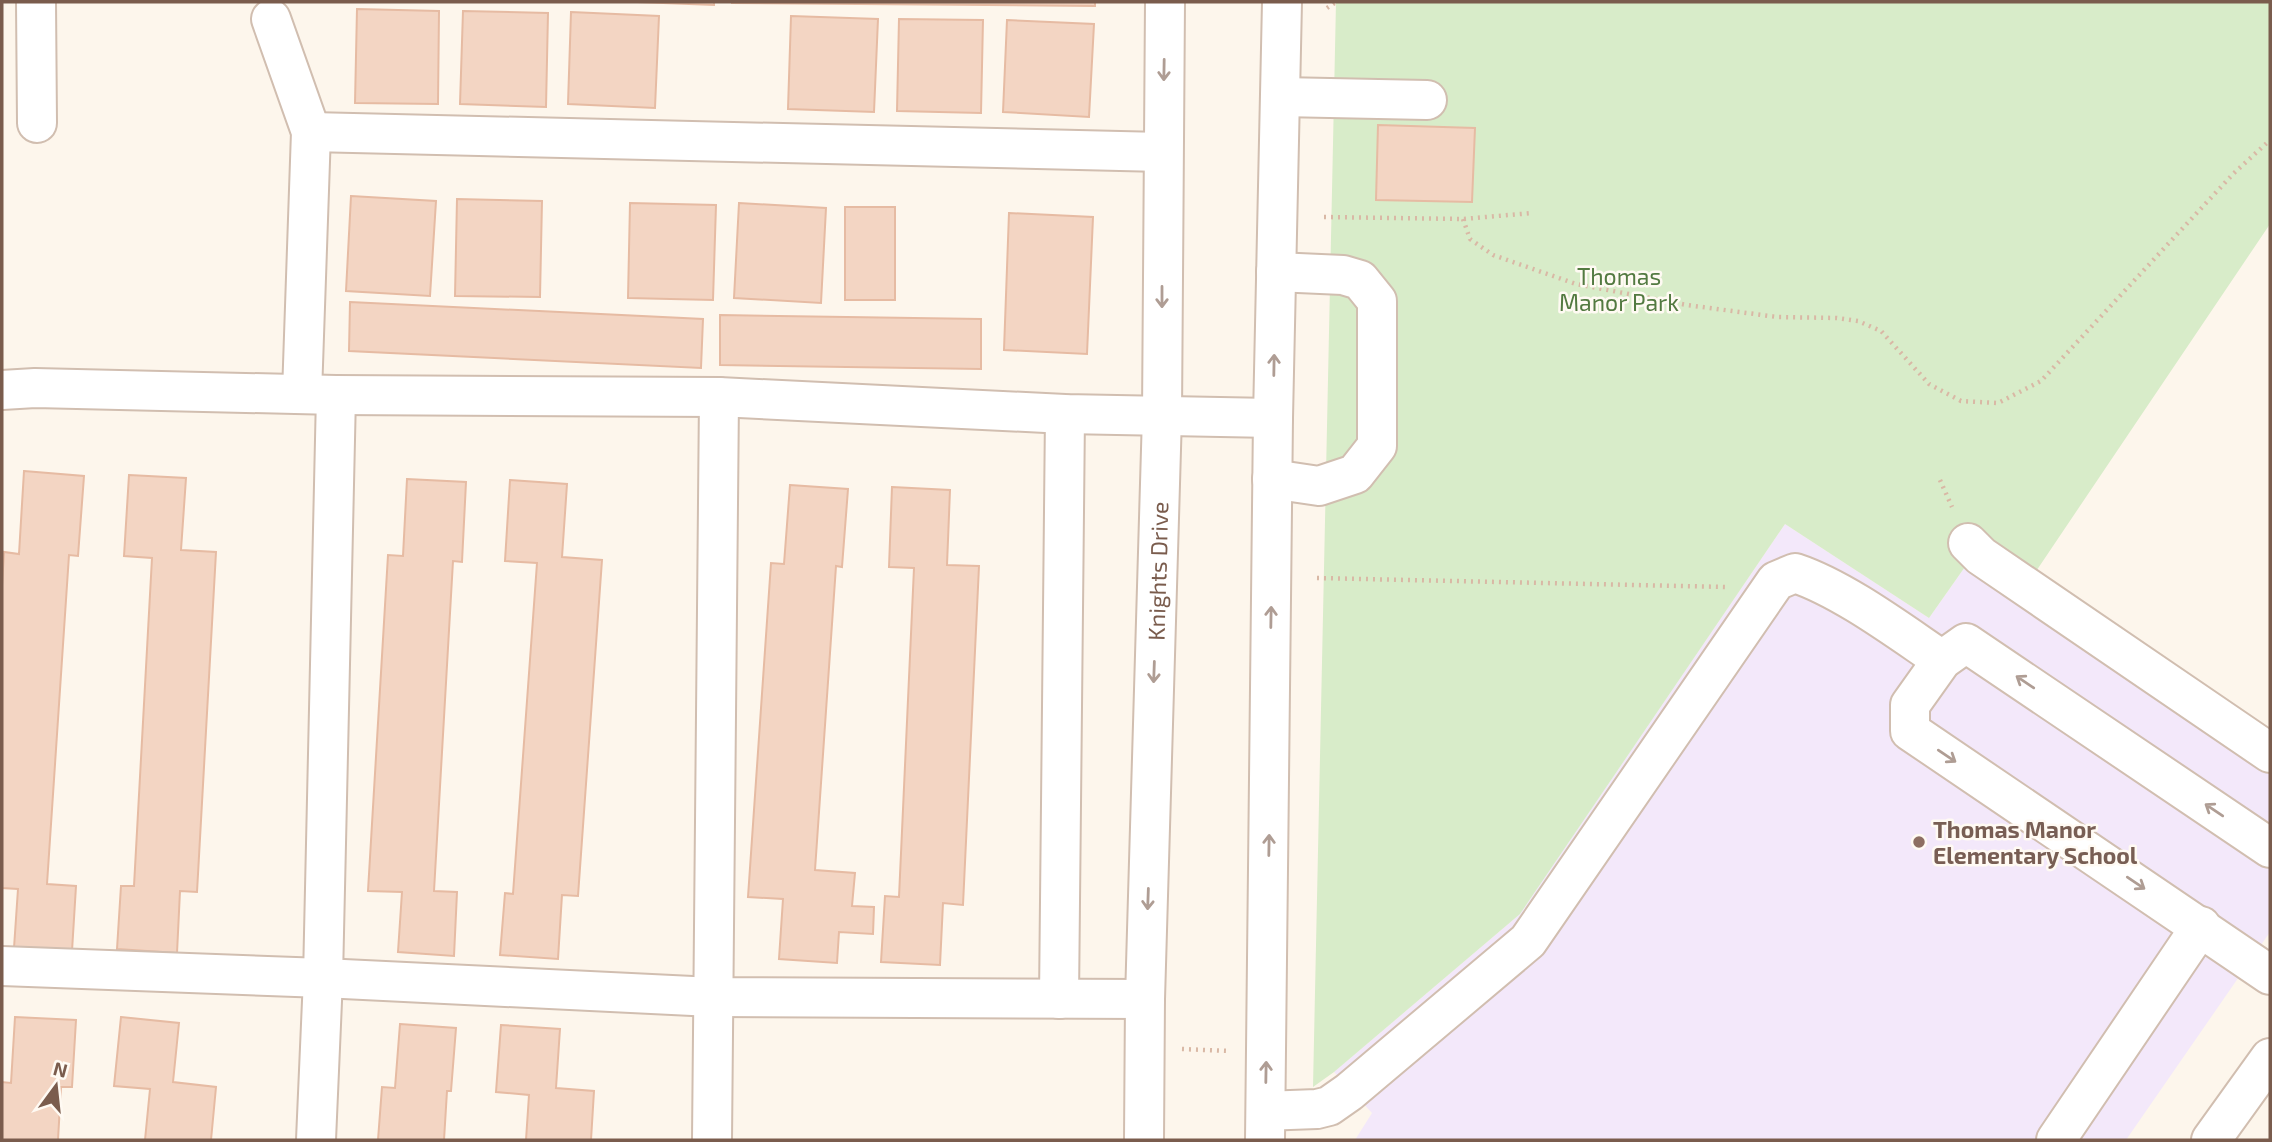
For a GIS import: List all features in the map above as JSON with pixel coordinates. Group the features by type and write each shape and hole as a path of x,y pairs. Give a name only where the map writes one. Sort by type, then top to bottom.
{"street":[{"path":"36,2 37,123"},
{"name":"Knights Drive","path":"1143,1140 1161,415 1165,2"},
{"path":"1282,2 1272,479 1265,1126 1308,1110 1329,1106 1528,941 1776,581 1795,573 1814,579 1942,660"},
{"path":"271,19 311,132 319,394 323,978 316,1140"},
{"path":"1281,97 1427,100"},
{"path":"311,132 1162,152"},
{"path":"1272,479 1319,486 1355,474 1377,446 1377,301 1360,280 1343,275 1276,272"},
{"path":"2,390 35,388 319,394 719,397 1065,414 1273,418"},
{"path":"712,1140 719,397"},
{"path":"1059,999 1065,414"},
{"path":"1968,543 1981,556 2270,753"},
{"path":"2270,848 1966,642 1942,660 1910,705 1909,731 2270,975"},
{"path":"2056,1140 2201,926"},
{"path":"2,966 713,997 1145,999"},
{"path":"2211,1140 2270,1058"}],"path":[{"path":"1327,8 1336,2"},
{"path":"1463,219 1470,239 1493,255 1576,284 1687,305 1777,317 1858,321 1881,331 1929,384 1961,401 1998,402 2041,381 2233,174 2270,140"},
{"path":"1324,217 1463,219 1532,213"},
{"path":"1317,578 1723,585 1758,607"},
{"path":"1171,1048 1238,1051"}],"shaded area":[{"name":"Thomas Manor Elementary School","path":"1785,524 1929,618 1967,564 2270,771 2270,932 2126,1140 1355,1140 1372,1113 1334,1072 1520,914"}],"green space":[{"name":"Thomas Manor Park","path":"1336,2 2270,2 2270,224 2018,598 1967,564 1929,618 1785,524 1520,914 1313,1087"}],"building":[{"path":"637,2 714,2 714,5"},
{"path":"1095,2 1095,6 732,3"},
{"path":"357,9 439,11 438,104 355,103"},
{"path":"463,11 548,13 546,107 460,104"},
{"path":"571,12 659,16 655,108 568,104"},
{"path":"791,16 878,19 874,112 788,109"},
{"path":"899,19 983,20 981,113 897,111"},
{"path":"1007,20 1094,24 1089,117 1003,112"},
{"path":"1378,125 1475,128 1472,202 1376,200"},
{"path":"351,196 436,201 430,296 346,291"},
{"path":"457,199 542,201 540,297 455,296"},
{"path":"630,203 716,205 713,300 628,298"},
{"path":"739,203 826,208 821,303 734,298"},
{"path":"845,207 895,207 895,300 845,300"},
{"path":"1009,213 1093,217 1087,354 1004,350"},
{"path":"350,302 703,319 701,368 349,351"},
{"path":"720,315 981,319 981,369 720,365"},
{"path":"24,471 84,476 78,556 69,555 47,884 76,886 72,951 14,948 18,889 2,888 2,586 4,552 19,554"},
{"path":"129,475 186,478 181,550 216,552 197,892 180,891 177,953 117,949 121,886 134,886 152,558 124,556"},
{"path":"407,479 466,482 462,562 453,561 434,891 457,892 454,956 398,952 402,892 368,891 388,555 403,556"},
{"path":"510,480 567,484 562,557 602,560 578,896 562,895 558,959 500,955 505,893 513,894 537,563 505,561"},
{"path":"790,485 848,489 842,567 836,566 815,870 855,873 852,906 874,907 873,934 839,932 837,963 779,959 783,899 748,897 771,563 784,564"},
{"path":"892,487 950,490 947,565 979,566 963,905 943,903 940,965 881,962 885,896 899,897 914,568 889,567"},
{"path":"15,1017 76,1020 72,1087 61,1087 58,1140 2,1140 2,1082 11,1083"},
{"path":"121,1017 179,1023 173,1082 216,1087 211,1140 145,1140 150,1089 114,1086"},
{"path":"400,1024 456,1028 451,1091 447,1091 444,1140 378,1140 382,1087 395,1088"},
{"path":"501,1025 560,1029 556,1088 594,1091 591,1140 526,1140 529,1095 496,1092"}],"place":[{"name":"Thomas Manor Elementary School","path":"1919,842"}]}
